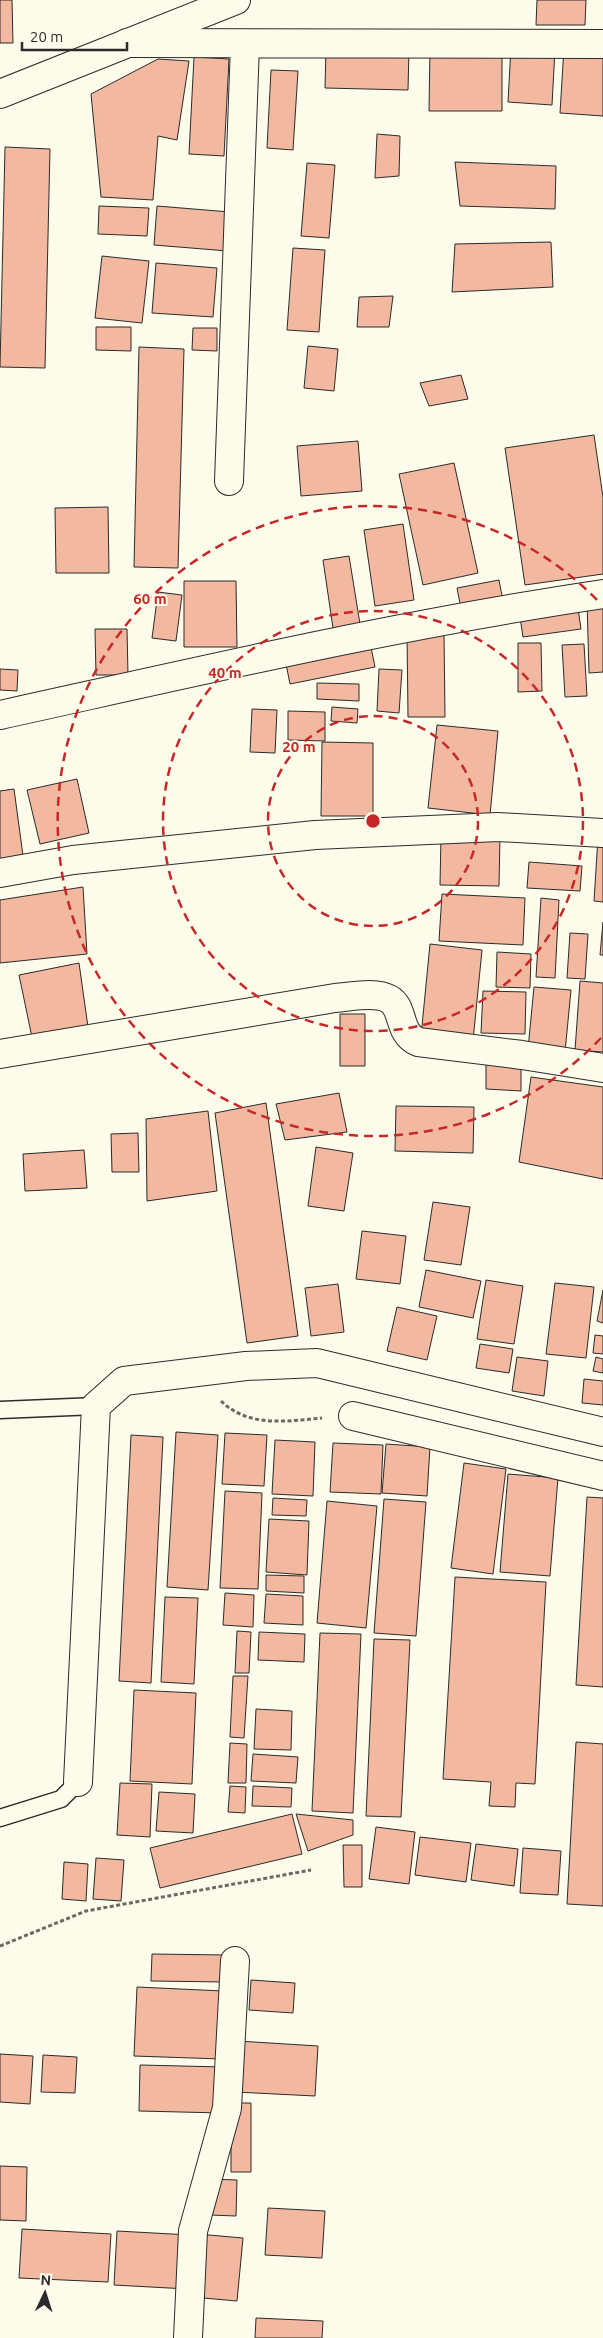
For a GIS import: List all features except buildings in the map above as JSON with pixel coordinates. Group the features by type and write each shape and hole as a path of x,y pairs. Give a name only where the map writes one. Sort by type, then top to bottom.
{"street":[{"path":"0,94 236,0"},
{"path":"126,43 245,45 603,44"},
{"path":"229,481 245,45"},
{"path":"0,715 286,652 492,610 603,594"},
{"path":"0,873 73,860 315,835 498,827 603,833"},
{"path":"0,1054 335,998 374,996 388,998 395,1003 404,1030 409,1038 418,1042 522,1055 603,1068"},
{"path":"78,1782 96,1406 124,1381 246,1366 317,1363 603,1432"},
{"path":"445,1438 452,1396"},
{"path":"353,1416 603,1476"},
{"path":"188,2338 193,2231 227,2108 235,1961"}],"lane":[{"path":"0,1410 96,1406"},
{"path":"0,1818 61,1799 78,1782"}],"path":[{"path":"192,1373 232,1411 268,1422 353,1416"},
{"path":"0,1946 86,1911 311,1870"}]}
